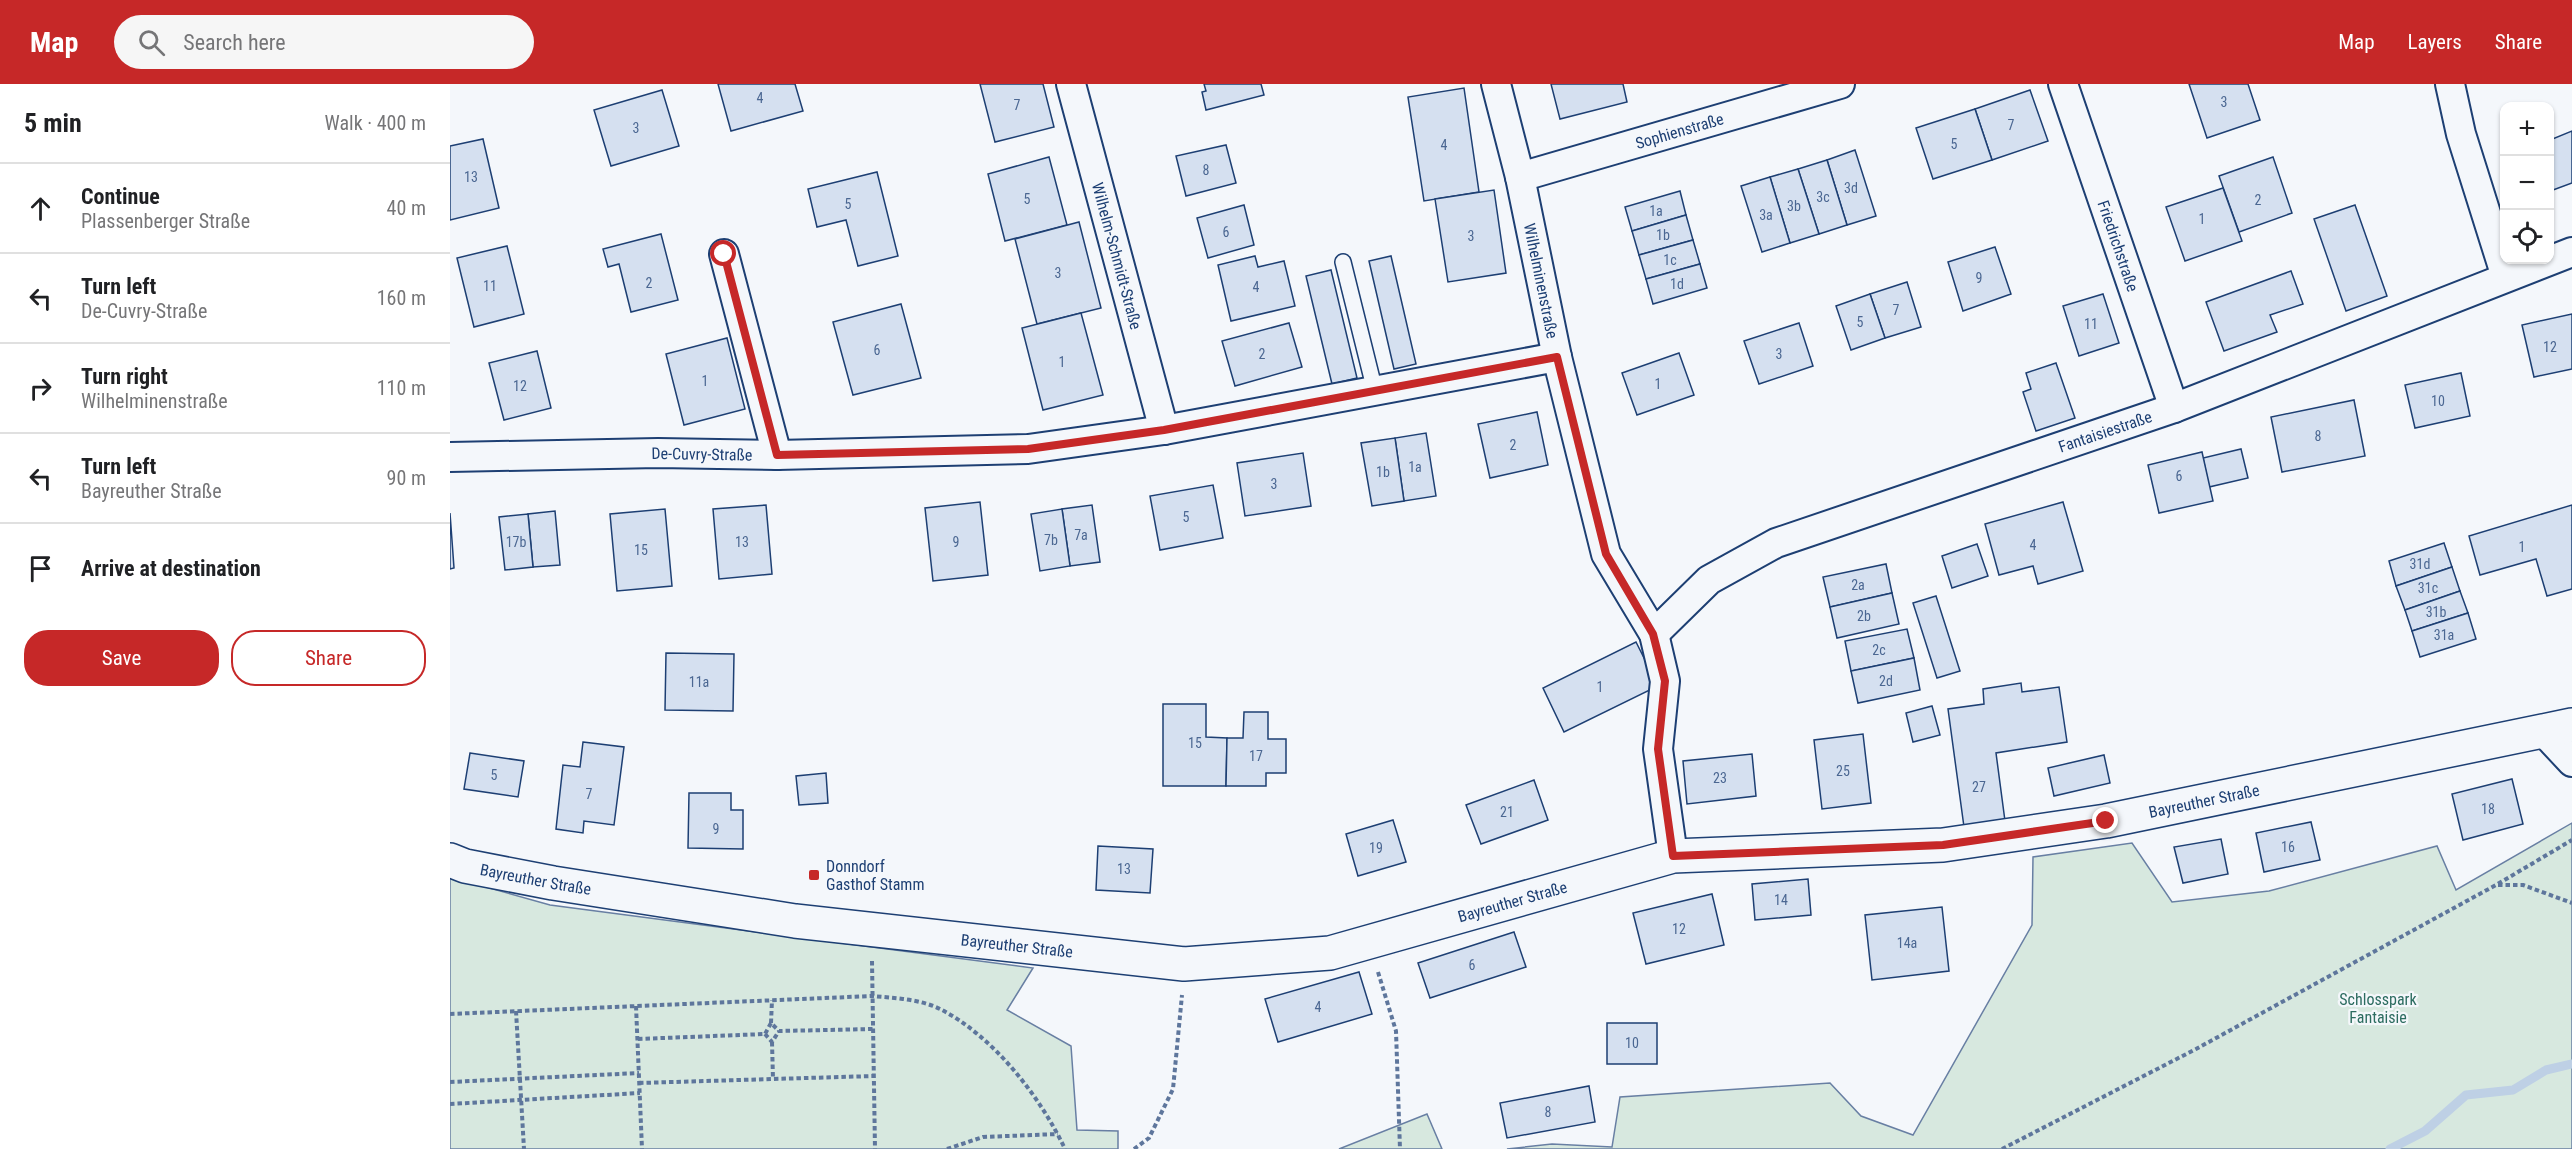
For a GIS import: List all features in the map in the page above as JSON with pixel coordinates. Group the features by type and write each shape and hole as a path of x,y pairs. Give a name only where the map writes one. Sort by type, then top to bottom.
{"main road":[{"name":"Bayreuther Straße","path":"450,860 465,866 565,885 795,921 1184,964 1330,953 1673,856 1943,845 1966,842 2106,821 2558,728"}],"street":[{"name":"Wilhelm-Schmidt-Straße","path":"1071,84 1164,430"},
{"name":"Wilhelminenstraße","path":"1496,84 1520,177 1557,357 1606,554 1653,634 1665,681 1658,749 1673,856"},
{"name":"Sophienstraße","path":"1520,177 1840,84"},
{"name":"Friedrichstraße","path":"2063,84 2174,408"},
{"path":"2450,84 2461,134 2506,277"},
{"name":"Fantaisiestraße","path":"1653,634 1709,580 1776,543 2174,408 2572,252"},
{"path":"724,254 777,455"},
{"name":"De-Cuvry-Straße","path":"450,458 658,453 777,455 1028,449 1164,430 1557,357"},
{"path":"2558,728 2572,762"}],"lane":[{"path":"1342,262 1376,391"}],"path":[{"path":"2002,1149 2162,1067 2496,885 2572,840"},
{"path":"2496,885 2523,885 2572,903"},
{"path":"872,930 875,1149"},
{"path":"1369,942 1396,1031 1400,1149"},
{"path":"1134,1149 1149,1138 1173,1089 1184,964"},
{"path":"450,1014 872,996 910,1000 939,1008 975,1031 1008,1061 1058,1134 1065,1149"},
{"path":"765,1034 771,1023 772,1000"},
{"path":"636,1006 642,1149"},
{"path":"516,1011 524,1149"},
{"path":"771,1023 780,1031 873,1029"},
{"path":"773,1079 772,1042 780,1031"},
{"path":"638,1039 765,1034"},
{"path":"765,1034 772,1042"},
{"path":"450,1082 639,1073"},
{"path":"639,1083 874,1077"},
{"path":"450,1104 640,1093"},
{"path":"947,1149 983,1137 1058,1134"}],"green space":[{"name":"Schlosspark Fantaisie","path":"2572,823 2572,1149 1507,1149 1552,1144 1612,1147 1620,1097 1830,1083 1861,1116 1913,1135 2032,925 2033,857 2132,843 2172,902 2269,891 2437,846 2456,890"},
{"path":"450,877 550,905 1033,968 1007,1010 1071,1046 1077,1130 1118,1131 1118,1149 450,1149"},
{"path":"1427,1114 1442,1149 1339,1149"}],"building":[{"path":"718,84 795,84 803,111 731,131"},
{"path":"980,84 1043,84 1054,127 995,142"},
{"path":"1204,84 1261,84 1264,95 1206,110 1202,92 1206,91"},
{"path":"1551,84 1623,84 1627,102 1560,119"},
{"path":"2189,84 2248,84 2260,120 2207,138"},
{"path":"1464,88 1479,192 1424,201 1408,97"},
{"path":"662,90 679,146 611,166 594,110"},
{"path":"2030,90 2048,141 1992,160 1975,109"},
{"path":"1975,109 1992,160 1933,179 1916,128"},
{"path":"2572,131 2572,183 2554,190 2554,156 2554,138"},
{"path":"483,139 499,208 450,220 450,146"},
{"path":"1226,145 1236,183 1186,196 1176,156"},
{"path":"1855,150 1876,216 1847,225 1827,160"},
{"path":"1049,157 1067,225 1005,241 988,174"},
{"path":"2273,157 2292,213 2239,232 2219,176"},
{"path":"1827,160 1847,225 1819,234 1798,169"},
{"path":"1798,169 1819,234 1790,243 1770,177"},
{"path":"877,172 898,256 858,266 846,220 817,227 808,189"},
{"path":"1770,177 1790,243 1762,252 1741,186"},
{"path":"2223,188 2242,241 2185,261 2166,207"},
{"path":"1494,190 1506,273 1448,282 1435,199"},
{"path":"1680,191 1686,215 1632,231 1625,207"},
{"path":"1244,205 1254,245 1208,258 1197,218"},
{"path":"2355,205 2387,296 2346,311 2314,219"},
{"path":"1686,215 1693,240 1639,255 1632,231"},
{"path":"1079,222 1101,308 1037,324 1015,239"},
{"path":"661,234 678,300 631,312 619,264 608,267 603,249"},
{"path":"1693,240 1700,264 1646,279 1639,255"},
{"path":"507,246 524,314 474,327 457,258"},
{"path":"1995,247 2011,294 1963,311 1948,262"},
{"path":"1255,256 1258,267 1284,261 1295,306 1231,321 1218,265"},
{"path":"1391,256 1416,364 1394,369 1369,261"},
{"path":"1700,264 1707,288 1653,304 1646,279"},
{"path":"1331,270 1357,378 1332,384 1306,276"},
{"path":"2291,271 2303,304 2270,315 2277,332 2224,351 2206,302"},
{"path":"1907,282 1921,327 1885,338 1870,294"},
{"path":"1870,294 1885,338 1851,350 1836,306"},
{"path":"2103,294 2119,343 2079,356 2063,306"},
{"path":"901,304 921,378 853,395 833,322"},
{"path":"1081,313 1103,395 1043,410 1022,328"},
{"path":"2572,314 2572,369 2534,377 2522,325"},
{"path":"1289,323 1302,367 1235,386 1222,341"},
{"path":"1799,323 1813,366 1759,384 1744,341"},
{"path":"727,338 745,409 684,425 666,354"},
{"path":"537,351 551,408 504,420 489,363"},
{"path":"1679,353 1694,395 1637,415 1622,373"},
{"path":"2056,363 2075,418 2036,431 2023,392 2031,389 2026,373"},
{"path":"2461,373 2470,416 2415,428 2405,385"},
{"path":"2354,400 2365,456 2282,472 2271,417"},
{"path":"1537,412 1548,465 1490,478 1478,424"},
{"path":"1426,433 1436,496 1404,501 1395,438"},
{"path":"1395,438 1404,501 1372,506 1361,443"},
{"path":"2241,449 2248,478 2209,487 2203,458"},
{"path":"2202,452 2213,501 2159,513 2148,465"},
{"path":"1303,453 1311,506 1245,516 1237,463"},
{"path":"1213,485 1223,538 1160,550 1150,496"},
{"path":"980,502 988,575 933,581 925,508"},
{"path":"2063,502 2083,571 2038,584 2033,566 1999,575 1985,524"},
{"path":"766,505 772,574 719,579 713,509"},
{"path":"1092,505 1100,562 1070,566 1062,509"},
{"path":"2572,505 2572,589 2547,596 2536,559 2480,575 2469,536"},
{"path":"665,509 672,586 617,591 610,514"},
{"path":"1062,509 1070,566 1040,571 1031,514"},
{"path":"555,511 560,565 533,567 528,514"},
{"path":"450,513 454,568 450,569"},
{"path":"528,514 533,567 505,570 499,517"},
{"path":"2444,543 2452,567 2396,586 2389,561"},
{"path":"1977,544 1988,576 1952,588 1942,556"},
{"path":"1886,564 1892,593 1830,607 1823,577"},
{"path":"2452,567 2460,591 2405,610 2396,586"},
{"path":"2460,591 2468,613 2412,631 2405,610"},
{"path":"1892,593 1899,624 1837,638 1830,607"},
{"path":"1936,596 1960,671 1937,678 1913,603"},
{"path":"2468,613 2476,639 2420,657 2412,631"},
{"path":"1907,629 1914,658 1851,671 1845,641"},
{"path":"1636,642 1658,686 1564,732 1543,688"},
{"path":"666,653 734,654 733,711 665,710"},
{"path":"1914,658 1920,690 1858,703 1851,671"},
{"path":"2021,683 2022,692 2059,687 2067,742 1996,753 2005,821 1964,827 1948,709 1984,704 1983,689"},
{"path":"1163,704 1206,704 1206,737 1227,738 1226,786 1163,786"},
{"path":"1932,706 1940,735 1913,742 1906,713"},
{"path":"1244,712 1268,712 1268,739 1286,739 1286,773 1266,773 1266,786 1226,786 1227,738 1243,738"},
{"path":"1863,734 1871,803 1822,809 1814,740"},
{"path":"583,742 624,747 614,825 584,821 583,833 556,829 563,765 580,767"},
{"path":"470,753 524,761 518,797 464,789"},
{"path":"1752,754 1756,796 1687,804 1683,761"},
{"path":"2104,755 2110,783 2054,796 2048,768"},
{"path":"826,773 828,803 799,805 796,776"},
{"path":"2512,779 2523,824 2463,840 2452,794"},
{"path":"1534,780 1548,820 1481,844 1466,805"},
{"path":"689,793 731,793 731,810 743,810 743,849 688,848"},
{"path":"1393,820 1406,862 1358,876 1346,834"},
{"path":"2311,822 2320,860 2264,872 2256,833"},
{"path":"2221,839 2228,874 2183,883 2174,847"},
{"path":"1098,846 1153,849 1150,893 1096,890"},
{"path":"1808,879 1811,915 1755,920 1752,884"},
{"path":"1712,894 1724,945 1646,964 1633,913"},
{"path":"1942,907 1949,971 1872,980 1865,915"},
{"path":"1514,932 1526,967 1430,998 1418,963"},
{"path":"1359,972 1372,1014 1278,1042 1265,999"},
{"path":"1607,1023 1657,1023 1657,1064 1607,1064"},
{"path":"1589,1086 1595,1122 1507,1138 1500,1103"}],"waterway":[{"path":"2390,1149 2425,1131 2466,1095 2513,1090 2546,1070 2572,1064"}],"place":[{"name":"Donndorf Gasthof Stamm","path":"814,875"}],"route":[{"path":"724,254 777,455 1028,449 1164,430 1557,357 1606,554 1653,634 1665,681 1658,749 1673,856 1943,845 2106,821"}]}
